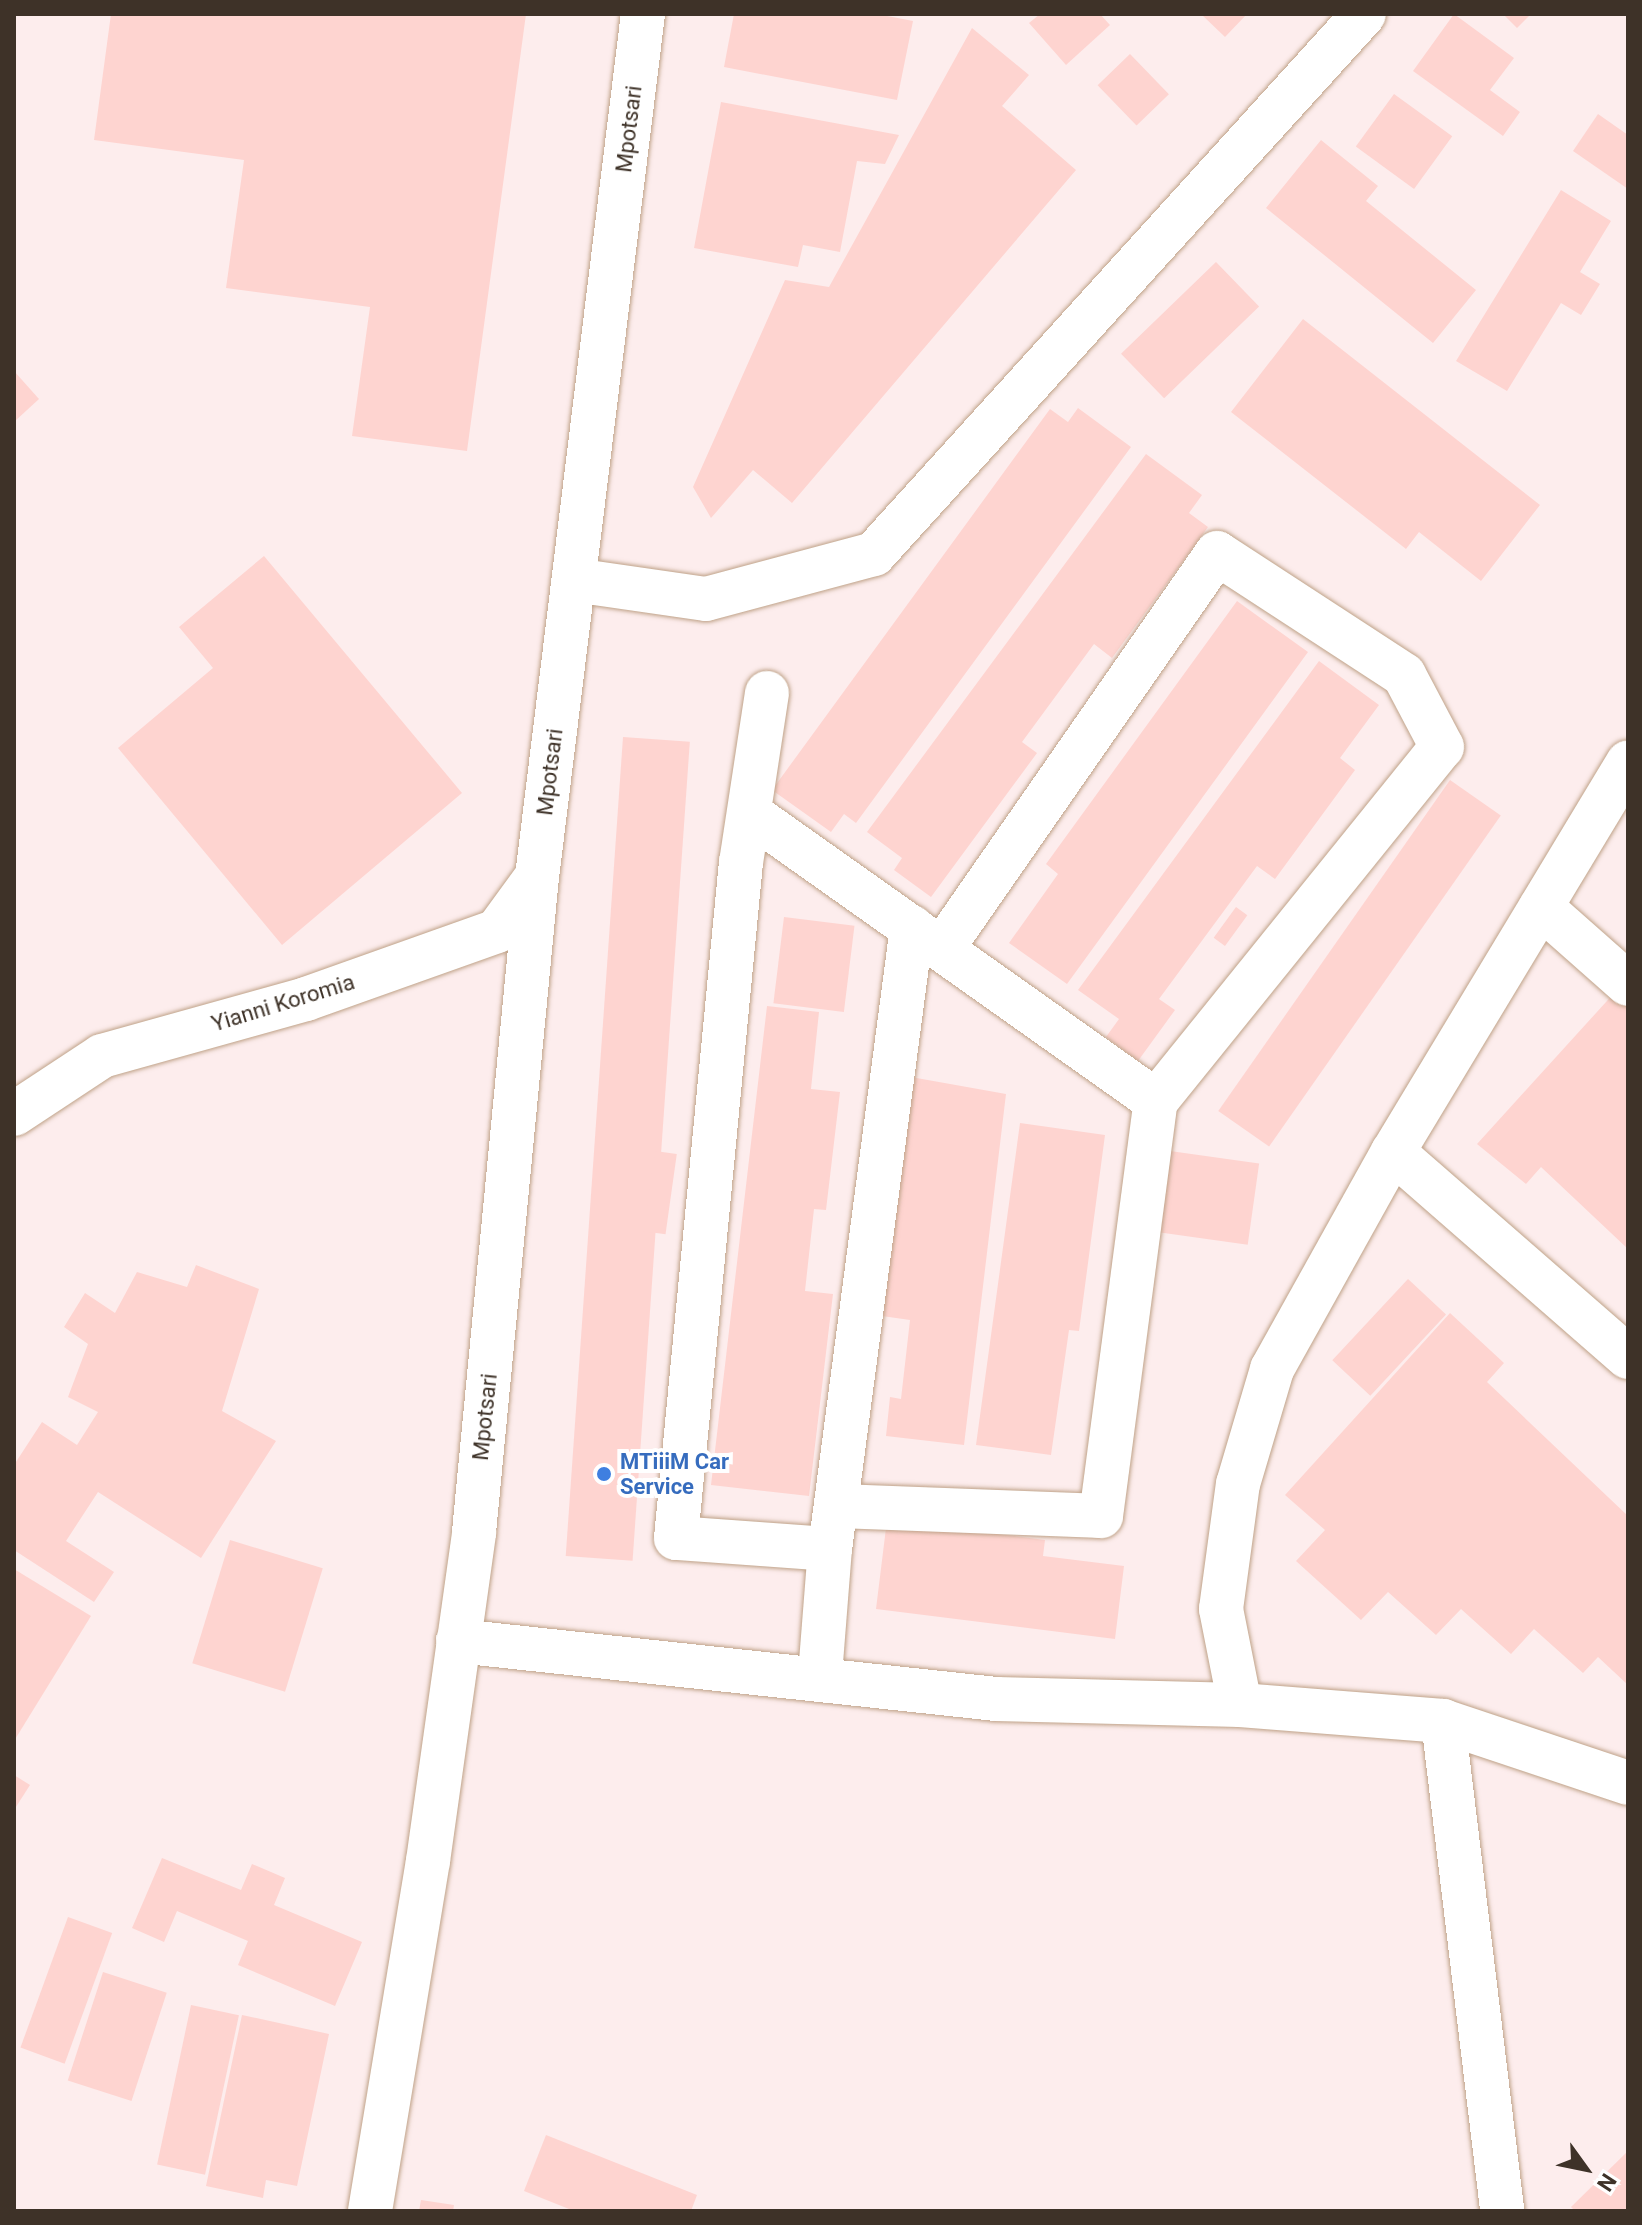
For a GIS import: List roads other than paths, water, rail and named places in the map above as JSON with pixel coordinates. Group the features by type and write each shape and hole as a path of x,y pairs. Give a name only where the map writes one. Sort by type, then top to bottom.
{"street":[{"name":"Mpotsari","path":"370,2211 428,1861 474,1532 537,877 643,14"},
{"path":"574,580 706,599 874,554 1364,14"},
{"path":"820,1675 830,1549 841,1506 928,937 1217,553 1404,675 1442,747 1156,1101 1101,1516 841,1506"},
{"path":"767,693 752,815 741,862 676,1538 830,1549"},
{"path":"1240,1705 1221,1609 1238,1484 1272,1369 1393,1152 1628,762"},
{"path":"752,815 1156,1101"},
{"name":"Yianni Koromia","path":"14,1114 102,1056 306,999 497,931 537,877"},
{"path":"1541,907 1628,984"},
{"path":"1393,1152 1628,1357"},
{"path":"458,1641 820,1675 996,1699 1240,1705 1443,1721 1628,1783"},
{"path":"1443,1721 1502,2211"}],"place":[{"name":"MTiiiM Car Service","path":"604,1474"}]}
